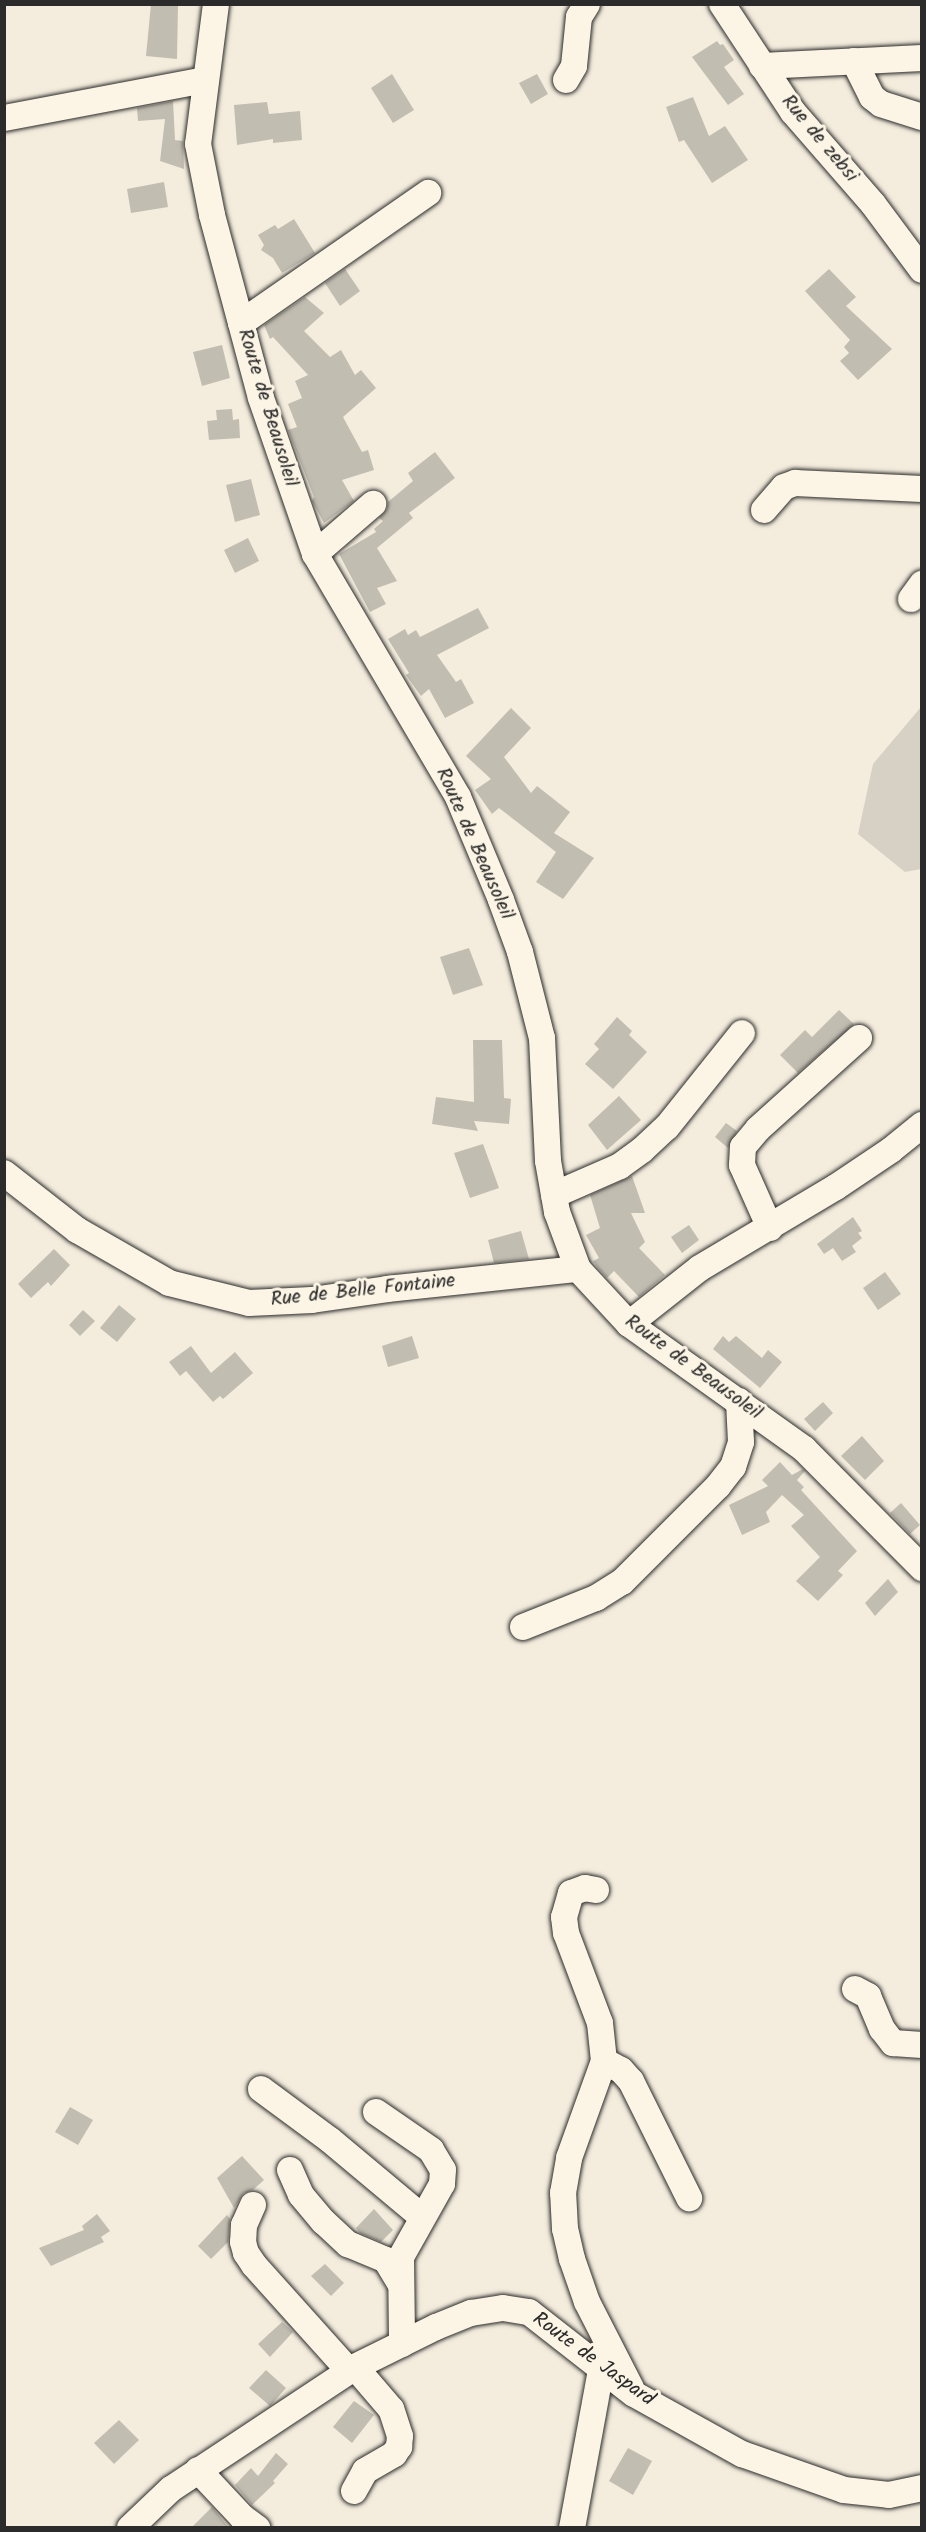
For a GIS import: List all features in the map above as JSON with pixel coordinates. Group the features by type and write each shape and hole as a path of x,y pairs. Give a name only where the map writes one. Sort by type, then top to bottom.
{"street":[{"name":"Route de Beausoleil","path":"216,4 198,144 202,174 264,409 315,554 458,797 520,952 543,1038 548,1161 554,1195 578,1269 629,1324 740,1401 804,1449 921,1568"},
{"path":"566,80 574,66 579,17 587,4"},
{"name":"Rue de zebsi","path":"722,4 793,112 873,204 921,270"},
{"path":"762,66 921,58"},
{"path":"854,61 872,97 881,104 921,117"},
{"path":"4,118 205,80"},
{"path":"241,323 428,193"},
{"path":"764,510 784,487 795,483 921,489"},
{"path":"315,554 373,504"},
{"path":"554,1195 620,1166 642,1150 667,1127 742,1033"},
{"path":"770,1228 742,1165 743,1147 758,1129 859,1038"},
{"path":"629,1324 700,1268 770,1228 891,1150 921,1125"},
{"name":"Rue de Belle Fontaine","path":"4,1173 77,1230 169,1283 249,1303 312,1300 387,1289 578,1269"},
{"path":"523,1627 596,1598 622,1582 718,1486 733,1467 741,1442 740,1401"},
{"path":"596,1890 585,1888 571,1893 564,1917 566,1933 600,2023 604,2061 569,2158 562,2193 565,2229 572,2259 587,2302 634,2394"},
{"path":"855,1989 868,1996 882,2029 893,2043 921,2045"},
{"path":"604,2061 621,2070 631,2080 689,2198"},
{"path":"261,2089 330,2140 422,2217"},
{"path":"376,2112 432,2150 441,2164 442,2184 401,2257 399,2282 402,2344"},
{"path":"290,2170 301,2195 324,2222 348,2244 386,2260 399,2282"},
{"path":"253,2205 244,2225 243,2242 246,2253 254,2265 391,2409 400,2436 399,2447 394,2454 365,2471 354,2491"},
{"name":"Route de Jaspard","path":"130,2528 171,2489 352,2369 471,2313 503,2308 529,2312 634,2394 742,2454 844,2490 889,2495 921,2488"},
{"path":"572,2528 601,2370"},
{"path":"198,2470 242,2517 257,2528"}],"shaded area":[{"path":"921,707 921,869 905,872 858,834 873,764"}],"building":[{"path":"151,4 178,4 177,59 146,56"},
{"path":"717,41 720,45 723,44 734,60 724,67 744,94 728,105 692,57"},
{"path":"392,74 414,110 393,123 371,88"},
{"path":"537,74 548,94 531,104 519,83"},
{"path":"693,97 709,136 725,126 748,160 712,183 684,140 679,142 666,107"},
{"path":"173,101 175,140 183,141 184,169 160,161 165,119 138,121 137,108"},
{"path":"267,102 269,114 300,111 302,140 273,143 273,139 237,145 234,105"},
{"path":"164,182 168,207 131,213 127,189"},
{"path":"294,219 315,253 282,273 273,258 261,250 264,245 258,235 275,225 278,229"},
{"path":"345,269 360,291 340,306 325,283"},
{"path":"829,269 856,297 846,306 892,349 858,380 840,361 849,353 844,347 850,340 805,291"},
{"path":"305,297 324,313 304,331 330,357 341,350 355,375 361,370 376,388 343,417 362,452 368,450 374,470 342,480 354,501 324,523 312,501 314,497 288,430 297,427 288,404 302,398 295,381 308,375 273,337 270,339 264,325"},
{"path":"222,345 230,378 202,386 193,352"},
{"path":"232,409 233,420 239,419 240,438 209,440 207,421 217,420 216,410"},
{"path":"435,452 455,478 409,513 413,518 377,548 397,581 377,588 386,604 370,612 339,554 376,532 374,529 383,521 379,518 387,509 388,502 413,481 408,473"},
{"path":"251,479 260,515 235,522 226,485"},
{"path":"248,538 259,561 235,573 224,550"},
{"path":"478,608 489,628 437,655 456,682 461,679 474,703 445,718 429,689 421,696 406,675 409,673 388,639 405,629 408,635 416,630 420,637"},
{"path":"511,708 531,728 504,757 531,793 537,786 570,812 554,833 594,858 563,899 536,882 556,852 499,808 492,814 475,790 491,779 466,756"},
{"path":"469,948 483,985 453,995 440,957"},
{"path":"839,1010 854,1024 798,1073 780,1055 805,1030 812,1037"},
{"path":"617,1017 632,1031 629,1035 647,1052 613,1089 585,1064 599,1049 594,1044"},
{"path":"473,1040 502,1040 504,1098 511,1099 509,1124 474,1121 478,1131 432,1124 436,1097 474,1102"},
{"path":"619,1096 641,1120 607,1150 588,1125"},
{"path":"726,1123 737,1131 728,1148 715,1137"},
{"path":"483,1144 499,1188 470,1198 454,1153"},
{"path":"632,1176 645,1213 631,1213 645,1242 639,1248 665,1275 639,1297 614,1271 607,1278 598,1268 593,1261 599,1258 586,1235 600,1228 590,1195"},
{"path":"853,1217 862,1231 858,1233 862,1238 852,1246 856,1252 842,1261 833,1248 824,1254 817,1244"},
{"path":"689,1225 699,1240 682,1253 671,1237"},
{"path":"521,1231 529,1259 494,1263 488,1240"},
{"path":"54,1249 70,1265 51,1286 48,1282 31,1298 18,1284"},
{"path":"885,1272 901,1294 878,1310 863,1288"},
{"path":"119,1305 136,1319 117,1342 100,1328"},
{"path":"83,1310 95,1321 80,1336 69,1325"},
{"path":"412,1336 419,1358 388,1367 382,1346"},
{"path":"723,1336 729,1342 736,1336 762,1358 768,1350 782,1362 760,1388 713,1349"},
{"path":"191,1346 211,1373 235,1352 253,1373 223,1399 220,1396 213,1402 186,1371 180,1376 169,1362"},
{"path":"823,1402 833,1413 815,1431 804,1419"},
{"path":"862,1436 884,1461 865,1480 841,1456"},
{"path":"780,1462 792,1475 803,1469 805,1471 797,1480 804,1487 801,1490 857,1551 838,1571 843,1575 818,1601 796,1581 820,1557 791,1526 804,1515 782,1495 766,1512 770,1522 742,1535 729,1505 768,1486 762,1480"},
{"path":"901,1503 920,1525 910,1534 890,1513"},
{"path":"888,1579 898,1592 875,1616 865,1603"},
{"path":"70,2107 93,2120 78,2145 55,2132"},
{"path":"242,2156 264,2180 253,2190 244,2193 234,2208 217,2178"},
{"path":"374,2209 393,2230 381,2242 360,2233 356,2228"},
{"path":"97,2214 110,2231 101,2237 104,2242 51,2266 39,2248 84,2230 82,2226"},
{"path":"227,2215 230,2219 228,2242 211,2259 198,2246"},
{"path":"325,2264 344,2283 331,2296 311,2276"},
{"path":"282,2322 293,2332 270,2357 258,2344"},
{"path":"266,2370 286,2388 270,2406 249,2388"},
{"path":"354,2401 374,2415 352,2443 333,2427"},
{"path":"119,2420 139,2440 114,2464 94,2443"},
{"path":"628,2448 652,2461 633,2495 609,2481"},
{"path":"276,2453 288,2464 273,2481 275,2483 252,2505 235,2485 251,2468 258,2476"},
{"path":"212,2507 229,2528 191,2528"}]}
